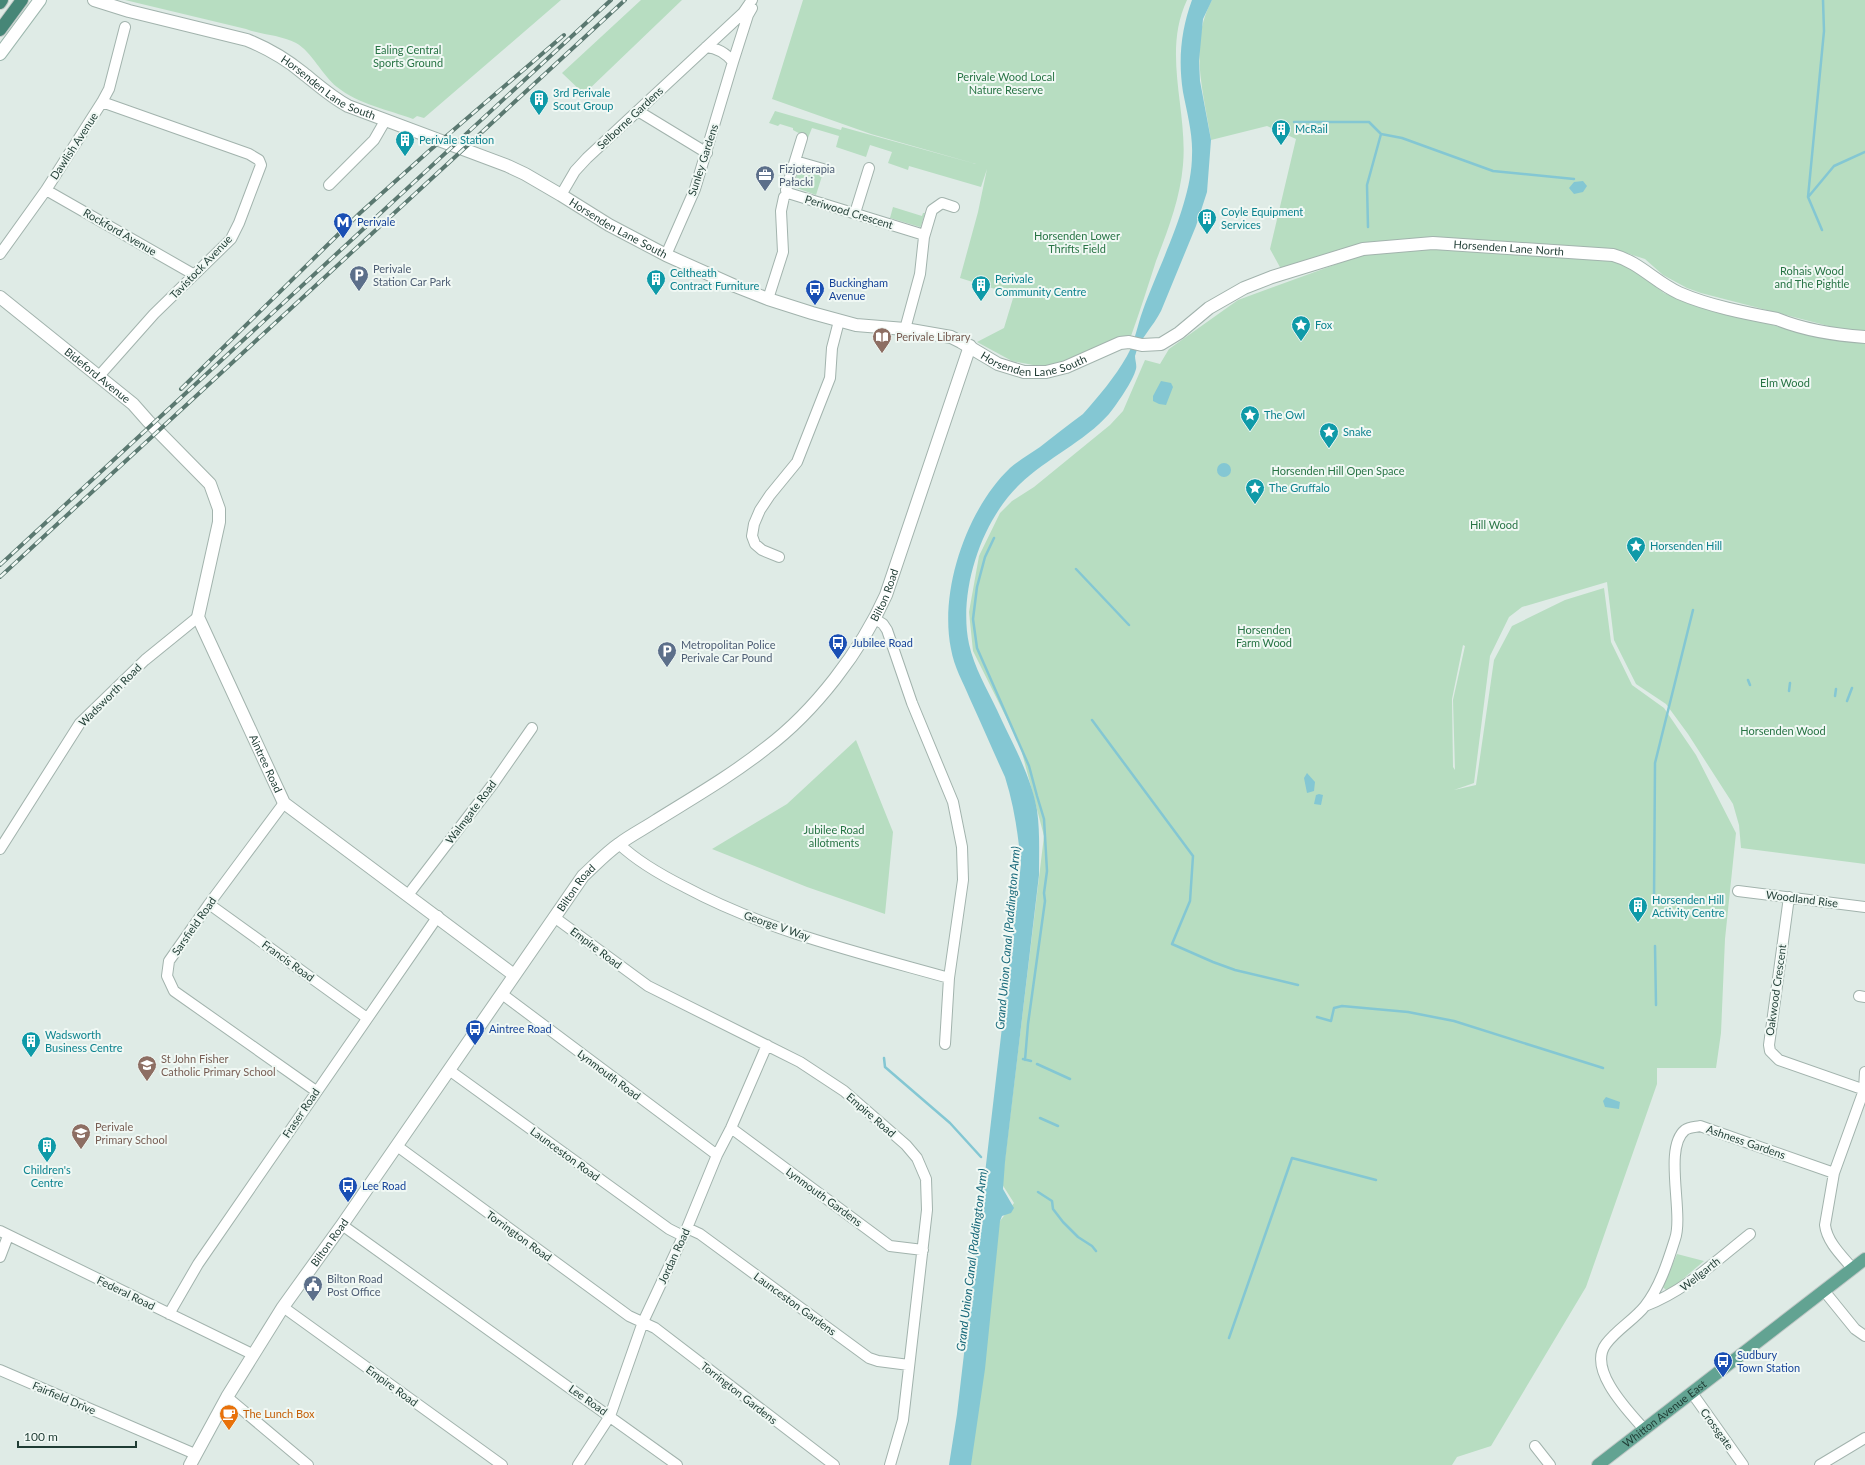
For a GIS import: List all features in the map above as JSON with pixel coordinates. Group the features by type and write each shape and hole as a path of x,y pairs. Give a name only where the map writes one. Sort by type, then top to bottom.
{"highway":[{"path":"0,30 22,0"}],"main road":[{"name":"Whitton Avenue East","path":"1598,1465 1825,1292 1865,1259"}],"street":[{"path":"0,54 40,0"},
{"name":"Horsenden Lane South","path":"94,0 130,11 247,40 274,53 302,72 332,97 348,106 508,166 561,195 609,225 666,255 768,299 839,321 867,326 905,329 951,338 970,346 1006,367 1024,372 1035,373 1071,366 1120,343 1129,342 1142,345 1161,344"},
{"name":"Selborne Gardens","path":"561,195 579,166 743,13 752,0"},
{"name":"Sunley Gardens","path":"666,255 695,189 748,15 756,0"},
{"name":"Dawlish Avenue","path":"0,254 46,190 102,102 109,89 125,27"},
{"path":"706,47 714,48 722,52 733,62"},
{"name":"Tavistock Avenue","path":"99,376 154,314 230,239 259,174 261,163 249,154 102,102"},
{"path":"638,111 707,153"},
{"path":"329,185 374,140 385,121"},
{"path":"768,299 783,252 781,211 802,138"},
{"path":"795,161 823,169"},
{"path":"855,213 869,168"},
{"name":"Rockford Avenue","path":"46,190 193,274"},
{"name":"Periwood Crescent","path":"787,194 855,213 921,234 924,238"},
{"path":"905,329 920,274 924,238 932,210 942,204 954,207"},
{"name":"Horsenden Lane North","path":"1161,344 1175,336 1225,297 1272,277 1363,249 1433,243 1613,255 1640,266 1667,287 1697,299 1777,319 1789,324 1847,336 1865,337"},
{"name":"Bideford Avenue","path":"0,297 133,404 210,484 218,509 218,532 198,617"},
{"path":"779,557 762,550 755,544 752,536 754,524 760,510 770,495 797,462 830,378 832,348 839,321"},
{"name":"Bilton Road","path":"190,1465 252,1354 283,1307 342,1225 583,876 619,844 696,796 766,748 794,724 842,669 875,619 886,595 970,346"},
{"name":"Aintree Road","path":"198,617 284,803 438,916 514,975"},
{"name":"Wadsworth Road","path":"0,849 80,723 145,660 198,617"},
{"path":"875,619 883,624 887,630 912,703 953,802 959,828 963,858 963,880 949,978 945,1044"},
{"name":"Walmgate Road","path":"408,895 493,784 532,728"},
{"name":"Sarsfield Road","path":"284,803 209,904 169,961 167,976 174,991 316,1091"},
{"name":"George V Way","path":"619,844 637,859 676,882 731,910 797,934 949,978"},
{"name":"Woodland Rise","path":"1738,891 1865,907"},
{"name":"Oakwood Crescent","path":"1790,897 1769,1044 1770,1051 1779,1060 1864,1090"},
{"name":"Francis Road","path":"209,904 367,1018"},
{"name":"Fraser Road","path":"169,1314 198,1264 438,916"},
{"name":"Empire Road","path":"554,917 648,986 800,1062 831,1081 914,1154 923,1170 927,1188 927,1210 903,1420 890,1465"},
{"name":"Lynmouth Road","path":"502,994 717,1155"},
{"name":"Jordan Road","path":"578,1465 610,1416 643,1322 685,1232 717,1155 731,1128 767,1046"},
{"name":"Launceston Road","path":"449,1070 669,1229 685,1232"},
{"path":"1853,1269 1826,1233 1825,1225 1834,1173 1864,1090 1865,1072"},
{"name":"Ashness Gardens","path":"1644,1429 1609,1385 1601,1370 1601,1358 1606,1344 1645,1306 1666,1268 1677,1233 1676,1157 1678,1139 1686,1129 1700,1126 1834,1173"},
{"name":"Lynmouth Gardens","path":"731,1128 890,1246 923,1250"},
{"name":"Torrington Road","path":"396,1146 629,1316 643,1322"},
{"name":"Lee Road","path":"342,1225 677,1465"},
{"name":"Launceston Gardens","path":"685,1232 706,1238 869,1358 878,1361 909,1365"},
{"path":"0,1257 4,1233"},
{"name":"Federal Road","path":"4,1233 252,1354"},
{"name":"Wellgarth","path":"1645,1306 1664,1299 1680,1290 1750,1234"},
{"path":"1825,1292 1855,1329 1865,1336"},
{"name":"Empire Road","path":"283,1307 502,1465"},
{"name":"Torrington Gardens","path":"643,1322 655,1328 834,1465"},
{"name":"Fairfield Drive","path":"0,1370 195,1454"},
{"name":"Crossgate","path":"1692,1393 1743,1465"},
{"path":"227,1397 308,1465"},
{"path":"1820,1465 1865,1438"},
{"path":"1536,1446 1550,1465"}],"green space":[{"name":"Ealing Central Sports Ground","path":"125,0 561,0 424,118 417,116 413,119 374,106 345,93 332,82 302,47 290,40"},
{"path":"641,0 682,0 584,94 562,73"},
{"name":"Perivale Wood Local Nature Reserve","path":"803,0 1187,0 1180,20 1176,61 1184,144 1183,165 1179,190 1173,214 1131,336 1049,368 1012,361 977,342 1004,328 1014,295 960,278 978,212 987,169 981,187 909,166 908,170 888,163 892,152 870,145 866,157 836,147 839,136 812,128 808,138 793,130 793,128 780,124 778,126 769,123 775,111 841,130 842,127 976,164 871,134 772,99"},
{"name":"Rohais Wood and The Pightle","path":"1212,0 1865,0 1865,332 1848,331 1701,293 1687,288 1663,275 1645,259 1626,253 1605,249 1433,237 1375,242 1281,269 1270,249 1296,139 1267,126 1211,140 1202,87 1199,52 1205,17"},
{"path":"802,170 822,176 816,195 794,187 798,171"},
{"path":"893,207 922,216 923,213 925,213 921,226 920,227 890,218"},
{"path":"1417,249 1476,249 1604,258 1627,265 1664,293 1696,305 1788,329 1865,343 1865,864 1741,848 1739,825 1733,804 1688,734 1666,704 1636,684 1614,640 1607,582 1522,607 1509,617 1490,656 1474,783 1454,790 1476,785 1494,660 1512,626 1565,600 1604,588 1611,642 1632,685 1664,708 1696,755 1736,833 1725,939 1721,1033 1716,1068 1657,1068 1657,1084 1586,1287 1491,1446 1457,1457 1452,1465 964,1465 996,1226 1014,1203 1002,1184 1044,836 1020,745 973,651 969,612 979,556 1000,513 1012,501 1034,487 1110,425 1123,411 1145,360 1160,364 1169,349 1238,300 1367,253","holes":["1463,645 1465,646 1453,700 1455,770 1453,767 1452,699"]},
{"name":"Jubilee Road allotments","path":"856,740 893,832 885,914 807,887 712,849 787,804"},
{"path":"1677,1254 1704,1261 1670,1290 1666,1290 1663,1287"}],"water":[{"path":"1192,0 1212,0 1203,19 1199,61 1200,81 1211,140 1207,192 1196,226 1161,311 1137,350 1135,356 1136,369 1132,380 1109,414 1099,424 1077,442 1042,466 1020,484 1006,499 994,517 984,537 970,580 966,624 971,653 977,669 1020,758 1034,797 1039,826 1039,875 1005,1162 1003,1189 1014,1208 1011,1213 1002,1216 1000,1221 985,1369 971,1465 949,1465 957,1414 1021,864 1011,798 1005,777 952,656 948,626 949,602 953,577 969,528 981,505 995,485 1013,465 1040,447 1083,414 1112,379 1127,356 1132,345 1143,310 1174,234 1187,193 1191,174 1192,139 1183,92 1181,57 1185,23"},
{"path":"1583,181 1587,186 1583,192 1574,194 1569,188 1574,182"},
{"path":"1161,381 1171,383 1173,387 1166,405 1153,401 1153,396"},
{"path":"1224,463 1229,465 1231,470 1229,475 1224,477 1219,475 1217,470 1219,465"},
{"path":"1307,773 1315,782 1314,791 1307,793 1304,778"},
{"path":"1316,795 1323,795 1321,805 1314,804"},
{"path":"1606,1097 1620,1102 1619,1109 1605,1107 1603,1101"}],"waterway":[{"path":"1822,230 1808,197 1824,31 1823,0"},
{"path":"1294,122 1369,122 1381,134 1402,138 1493,171 1574,179"},
{"path":"1368,227 1367,185 1381,134"},
{"path":"1809,196 1834,166 1865,152"},
{"path":"994,538 985,557 977,587 973,619 977,648 1029,766 1044,819 1047,871 1044,893 1045,901 1028,1024 1025,1060"},
{"path":"1076,569 1129,625"},
{"path":"1654,900 1655,763 1693,610"},
{"path":"1748,680 1750,685"},
{"path":"1789,691 1790,683"},
{"path":"1847,701 1852,688"},
{"path":"1835,696 1836,689"},
{"path":"1092,720 1193,856 1190,901 1172,944 1235,970 1298,985"},
{"path":"1655,946 1656,1005"},
{"path":"1317,1017 1331,1021 1334,1008 1342,1006 1408,1012 1454,1021 1603,1068"},
{"path":"884,1058 885,1067 950,1123 981,1157"},
{"path":"1023,1059 1031,1061"},
{"path":"1037,1064 1070,1079"},
{"path":"1040,1118 1058,1126"},
{"path":"1229,1338 1292,1158 1376,1180"},
{"path":"1038,1192 1052,1201 1053,1209 1063,1222 1078,1237 1092,1246 1096,1251"}],"railway":[{"path":"0,565 611,0"},
{"path":"0,577 625,0"},
{"path":"181,389 360,213 429,151 564,35"}],"place":[{"name":"3rd Perivale Scout Group","path":"539,116"},
{"name":"McRail","path":"1281,146"},
{"name":"Perivale Station","path":"405,157"},
{"name":"Fizjoterapia Pałacki","path":"765,192"},
{"name":"Coyle Equipment Services","path":"1207,235"},
{"name":"Perivale","path":"343,239"},
{"name":"Perivale Station Car Park","path":"359,292"},
{"name":"Celtheath Contract Furniture","path":"656,296"},
{"name":"Perivale Community Centre","path":"981,302"},
{"name":"Buckingham Avenue","path":"815,306"},
{"name":"Fox","path":"1301,342"},
{"name":"Perivale Library","path":"882,354"},
{"name":"The Owl","path":"1250,432"},
{"name":"Snake","path":"1329,449"},
{"name":"The Gruffalo","path":"1255,505"},
{"name":"Horsenden Hill","path":"1636,563"},
{"name":"Jubilee Road","path":"838,660"},
{"name":"Metropolitan Police Perivale Car Pound","path":"667,668"},
{"name":"Horsenden Hill Activity Centre","path":"1638,923"},
{"name":"Aintree Road","path":"475,1046"},
{"name":"Wadsworth Business Centre","path":"31,1058"},
{"name":"St John Fisher Catholic Primary School","path":"147,1082"},
{"name":"Perivale Primary School","path":"81,1150"},
{"name":"Children's Centre","path":"47,1163"},
{"name":"Lee Road","path":"348,1203"},
{"name":"Bilton Road Post Office","path":"313,1302"},
{"name":"Sudbury Town Station","path":"1723,1378"},
{"name":"The Lunch Box","path":"229,1431"}],"park label":[{"name":"Horsenden Lower Thrifts Field","path":"1077,242"},
{"name":"Elm Wood","path":"1785,383"},
{"name":"Horsenden Hill Open Space","path":"1338,471"},
{"name":"Hill Wood","path":"1494,525"},
{"name":"Horsenden Farm Wood","path":"1264,636"},
{"name":"Horsenden Wood","path":"1783,731"}],"water label":[{"name":"Grand Union Canal (Paddington Arm)","path":"1008,938"},
{"name":"Grand Union Canal (Paddington Arm)","path":"972,1260"}]}
